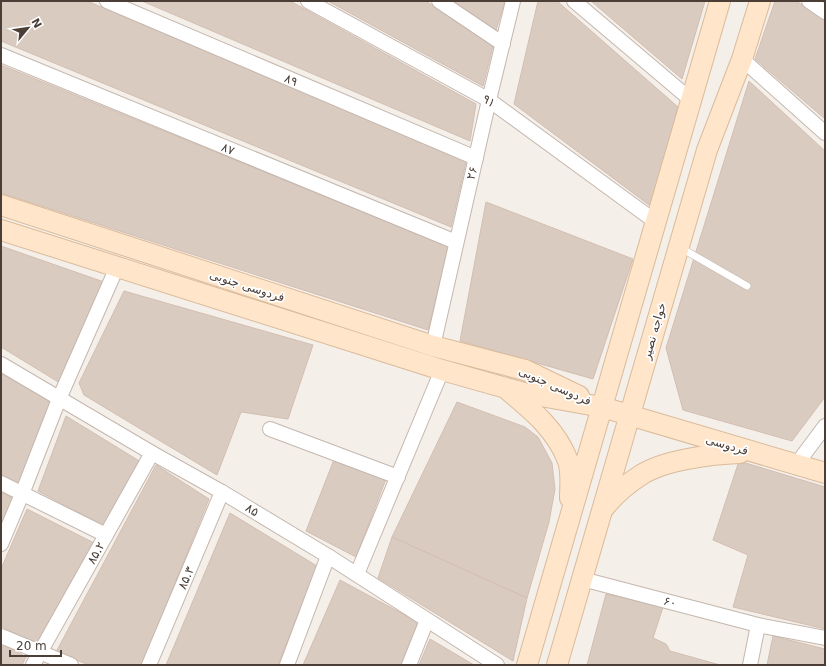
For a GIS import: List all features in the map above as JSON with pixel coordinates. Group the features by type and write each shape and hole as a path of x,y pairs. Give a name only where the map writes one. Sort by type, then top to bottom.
{"main road":[{"path":"527,665 720,1"},
{"name":"خواجه نصیر","path":"557,665 707,150 742,59 760,1"},
{"name":"فردوسی جنوبی","path":"1,205 433,346 525,370 602,407"},
{"name":"فردوسی جنوبی","path":"1,230 442,370 524,393 602,407"},
{"path":"506,388 537,415 551,430 568,462 571,515"},
{"name":"فردوسی","path":"602,407 825,473"},
{"path":"602,511 613,497 642,474 658,467 680,460 725,453 752,452"}],"street":[{"name":"۸۹","path":"107,1 476,158"},
{"name":"۹۱","path":"308,1 489,100 656,222"},
{"path":"439,1 503,44"},
{"name":"۲۶","path":"433,346 513,1"},
{"path":"574,1 691,100"},
{"path":"809,1 825,12"},
{"name":"۸۷","path":"1,55 456,242"},
{"path":"742,59 825,133"},
{"path":"1,544 59,399 117,267"},
{"name":"۸۵","path":"1,364 152,453 222,492 328,556 497,665"},
{"path":"357,574 442,370"},
{"path":"796,465 825,426"},
{"path":"270,428 398,477"},
{"name":"۸۵.۲","path":"33,665 152,453"},
{"path":"1,483 106,535"},
{"name":"۸۵.۳","path":"149,665 222,492"},
{"path":"287,665 328,556"},
{"name":"۶۰","path":"582,579 758,625 825,638"},
{"path":"409,665 427,620"},
{"path":"750,665 758,625"},
{"path":"1,636 71,665"}],"lane":[{"path":"679,247 746,286"}],"building":[{"path":"1,1 87,1 466,162 451,227 1,41"},
{"path":"142,1 290,1 476,104 470,141"},
{"path":"328,1 426,1 493,46 483,86"},
{"path":"453,1 505,1 496,30"},
{"path":"538,1 557,1 678,107 653,208 514,104"},
{"path":"591,1 705,1 682,79"},
{"path":"775,1 796,1 825,20 825,119 755,59"},
{"path":"1,65 449,247 428,330 1,193"},
{"path":"749,81 825,151 825,397 792,441 683,410 666,348"},
{"path":"486,202 633,259 593,379 460,341"},
{"path":"1,246 104,282 60,383 1,347"},
{"path":"124,291 313,345 288,419 241,412 217,475 84,395 79,383"},
{"path":"1,373 51,402 18,486 1,478"},
{"path":"457,402 525,427 538,437 552,463 555,489 549,522 527,598 392,537"},
{"path":"66,416 141,462 106,527 38,491"},
{"path":"335,457 386,479 356,557 306,531"},
{"path":"739,461 825,487 825,629 733,607 748,555 713,540"},
{"path":"156,465 209,499 142,665 89,665 56,652"},
{"path":"1,492 13,498 1,526"},
{"path":"27,509 100,546 38,646 1,626 1,569"},
{"path":"230,513 317,566 278,665 166,665"},
{"path":"392,537 527,598 513,661 378,578"},
{"path":"340,580 425,626 407,665 303,665"},
{"path":"606,594 663,607 653,638 666,644 670,651 720,665 587,665"},
{"path":"773,636 825,649 825,665 767,665"},
{"path":"430,639 474,665 419,665"},
{"path":"4,645 26,657 22,665 1,665 1,649"}]}
